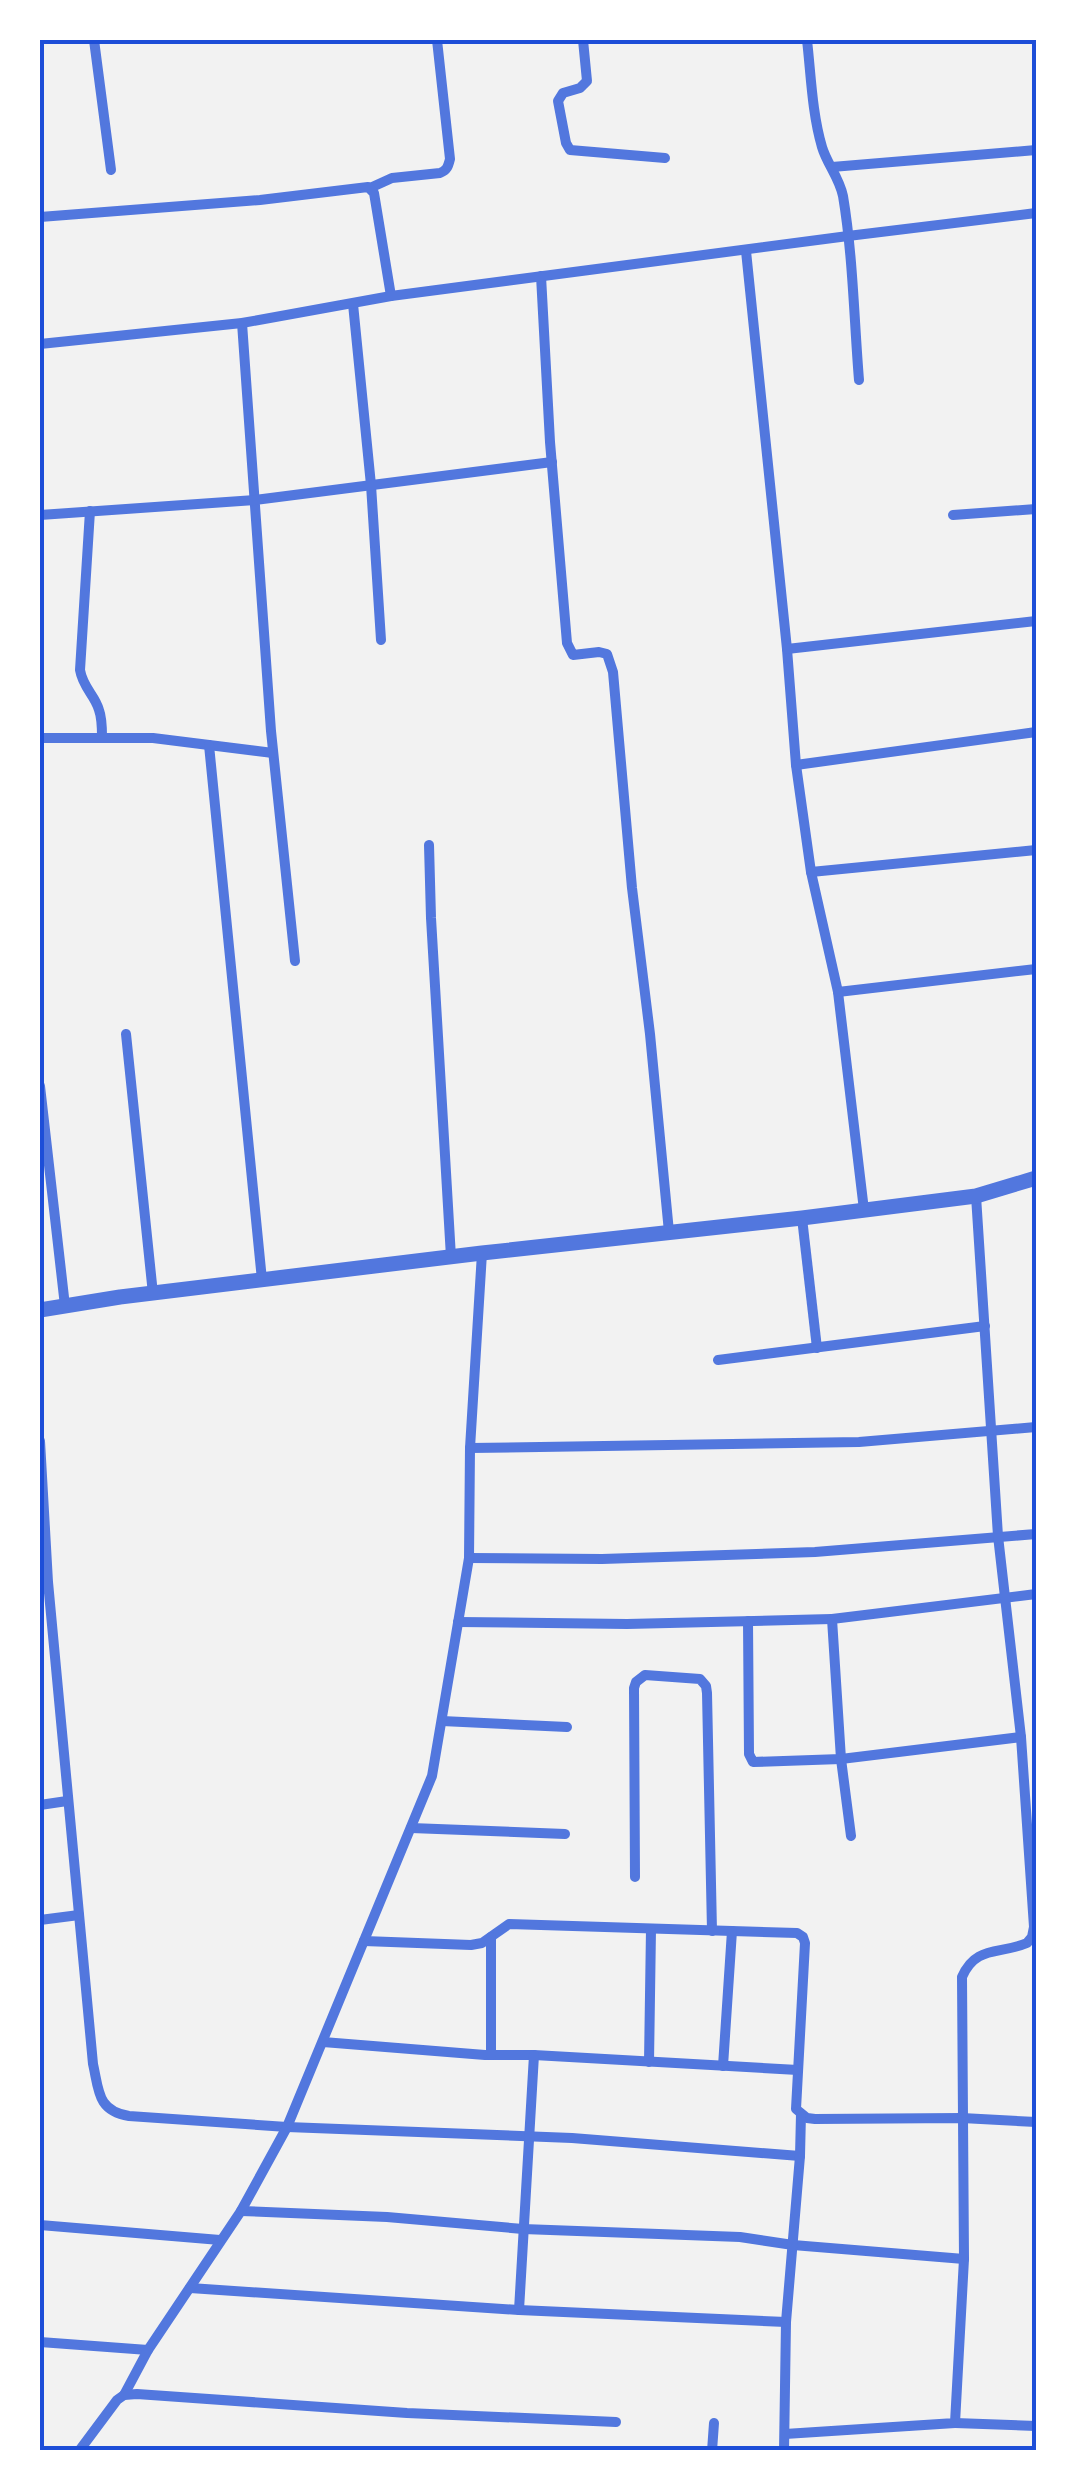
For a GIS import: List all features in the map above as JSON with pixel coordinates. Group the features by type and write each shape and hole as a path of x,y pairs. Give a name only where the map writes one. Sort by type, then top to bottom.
{"street":[{"path":"94,40 112,170"},
{"path":"370,188 392,178 440,172 448,166 436,40"},
{"path":"583,40 588,81 563,93 558,101 570,150 664,158"},
{"path":"807,40 819,137 842,193 859,380"},
{"path":"832,167 1036,150"},
{"path":"40,217 260,200 365,186 374,192 390,296"},
{"path":"40,344 242,322 390,296 1036,214"},
{"path":"746,250 796,765 812,872 838,992 864,1210"},
{"path":"541,276 568,648 578,656 607,654 613,672 670,1232"},
{"path":"353,304 381,640"},
{"path":"242,322 273,753 295,961"},
{"path":"40,515 255,500 552,462"},
{"path":"953,515 1036,509"},
{"path":"90,511 80,670 82,684 98,704 102,737"},
{"path":"787,649 1036,620"},
{"path":"796,765 1036,732"},
{"path":"40,738 153,738 273,753"},
{"path":"209,745 262,1280"},
{"path":"429,844 451,1257"},
{"path":"812,872 1036,850"},
{"path":"838,992 1036,970"},
{"path":"126,1034 153,1294"},
{"path":"40,1086 65,1306"},
{"path":"40,1310 482,1253 976,1196 1036,1178"},
{"path":"955,2423 964,2259 962,1976 978,1955 1019,1946 1032,1937 1034,1927 1032,1813 998,1536 976,1196"},
{"path":"802,1218 816,1348"},
{"path":"80,2451 110,2407 124,2394 148,2350 240,2211 287,2127 432,1776 470,1558 470,1448 482,1253"},
{"path":"718,1360 985,1326"},
{"path":"470,1448 859,1442 1036,1427"},
{"path":"40,1441 67,1801 94,2064 102,2102 108,2109 129,2116 287,2127 572,2138 800,2156"},
{"path":"470,1558 602,1559 815,1552 1036,1534"},
{"path":"458,1622 627,1624 832,1618 1036,1594"},
{"path":"832,1618 841,1759 851,1836"},
{"path":"748,1621 750,1759 756,1762 841,1759 1021,1737"},
{"path":"635,1877 634,1688 645,1675 700,1679 707,1693 712,1931"},
{"path":"442,1721 568,1727"},
{"path":"40,1805 67,1801"},
{"path":"411,1828 565,1834"},
{"path":"40,1920 79,1915"},
{"path":"364,1941 471,1945 482,1943 508,1924 797,1933 805,1947 796,2109 801,2114 814,2119 1036,2122"},
{"path":"648,2062 651,1929"},
{"path":"724,2066 732,1931"},
{"path":"491,2055 492,1937"},
{"path":"324,2042 491,2055 798,2070"},
{"path":"518,2310 534,2055"},
{"path":"784,2451 786,2322 801,2114"},
{"path":"240,2211 386,2217 523,2230 740,2237 964,2259"},
{"path":"40,2225 220,2240"},
{"path":"190,2288 518,2310 786,2322"},
{"path":"40,2342 148,2350"},
{"path":"124,2394 616,2422"},
{"path":"712,2451 714,2423"},
{"path":"785,2434 955,2423 1036,2426"}]}
